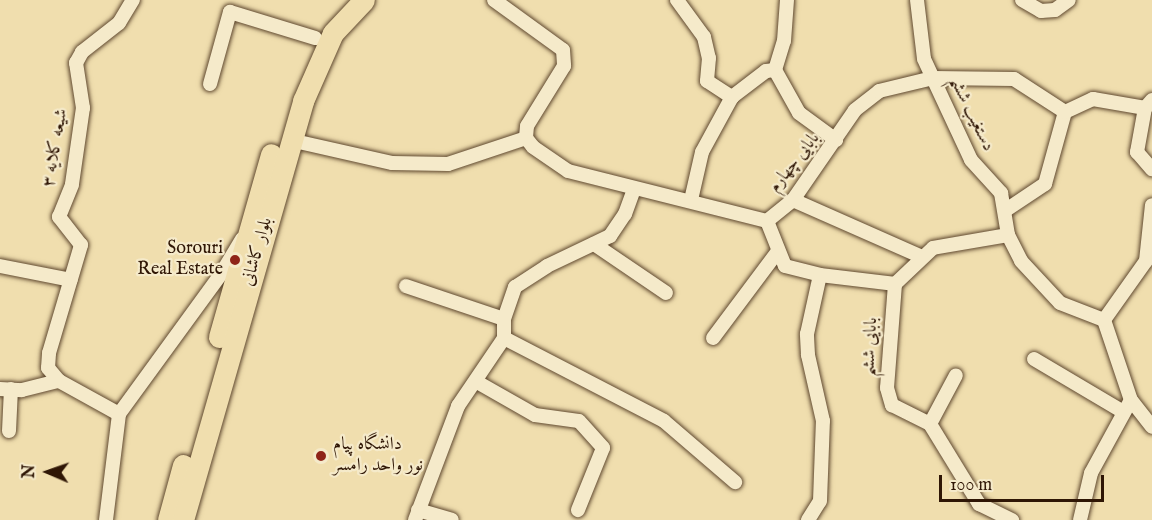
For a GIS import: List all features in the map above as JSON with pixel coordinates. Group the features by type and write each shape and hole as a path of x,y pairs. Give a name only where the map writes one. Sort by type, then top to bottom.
{"main road":[{"name":"بلوار کاشانی","path":"169,520 249,229 290,96 315,38 344,0"},
{"name":"بلوار کاشانی","path":"183,520 290,140 328,43 364,0"}],"street":[{"name":"شیعه کلایه ۳","path":"59,381 48,368 49,353 81,245 59,217 72,183 83,108 76,63 82,52 119,23 133,0"},
{"path":"494,0 563,50 564,66 527,126 526,138 532,147 568,171 633,189 691,200 767,221 785,266 820,275 895,284 920,256 933,248 1008,235"},
{"path":"677,0 704,37 709,58 707,81 732,97"},
{"path":"787,0 784,41 775,70 800,113 836,140"},
{"name":"دستغیب ششم","path":"917,0 924,59 971,160 1001,193 1006,210 1008,235 1021,261 1060,303 1104,320"},
{"path":"1022,0 1041,11 1055,10 1069,0"},
{"path":"210,84 230,12 315,38"},
{"path":"691,200 702,152 732,97 766,71 775,70"},
{"name":"بابایی چهارم","path":"767,221 793,200 855,110 879,92 933,78 1014,79 1065,112"},
{"path":"1006,210 1045,184 1065,112 1093,99 1148,104 1137,152 1152,169"},
{"path":"290,140 392,163 448,164 526,138"},
{"path":"452,520 417,515 458,406 477,382 504,338 504,319 515,287 610,236 626,214 633,189"},
{"path":"793,200 920,256"},
{"path":"1080,520 1091,473 1127,406 1104,320 1149,266 1152,205"},
{"path":"106,520 119,414 249,229"},
{"path":"594,244 666,293"},
{"path":"713,338 778,251"},
{"path":"0,266 71,279"},
{"path":"808,520 820,501 823,421 808,355 807,334 820,275"},
{"name":"بابایی ششم","path":"895,284 887,388 892,405 930,424"},
{"path":"406,286 504,319"},
{"path":"504,338 664,421 735,482"},
{"path":"1034,359 1127,406 1152,427"},
{"path":"956,375 930,424 979,504 1012,520"},
{"path":"9,431 6,389 59,381 119,414"},
{"path":"477,382 535,415 579,422 603,448 578,510"}],"place":[{"name":"Sorouri Real Estate","path":"235,260"},
{"name":"دانشگاه پیام نور واحد رامسر","path":"321,456"}]}
